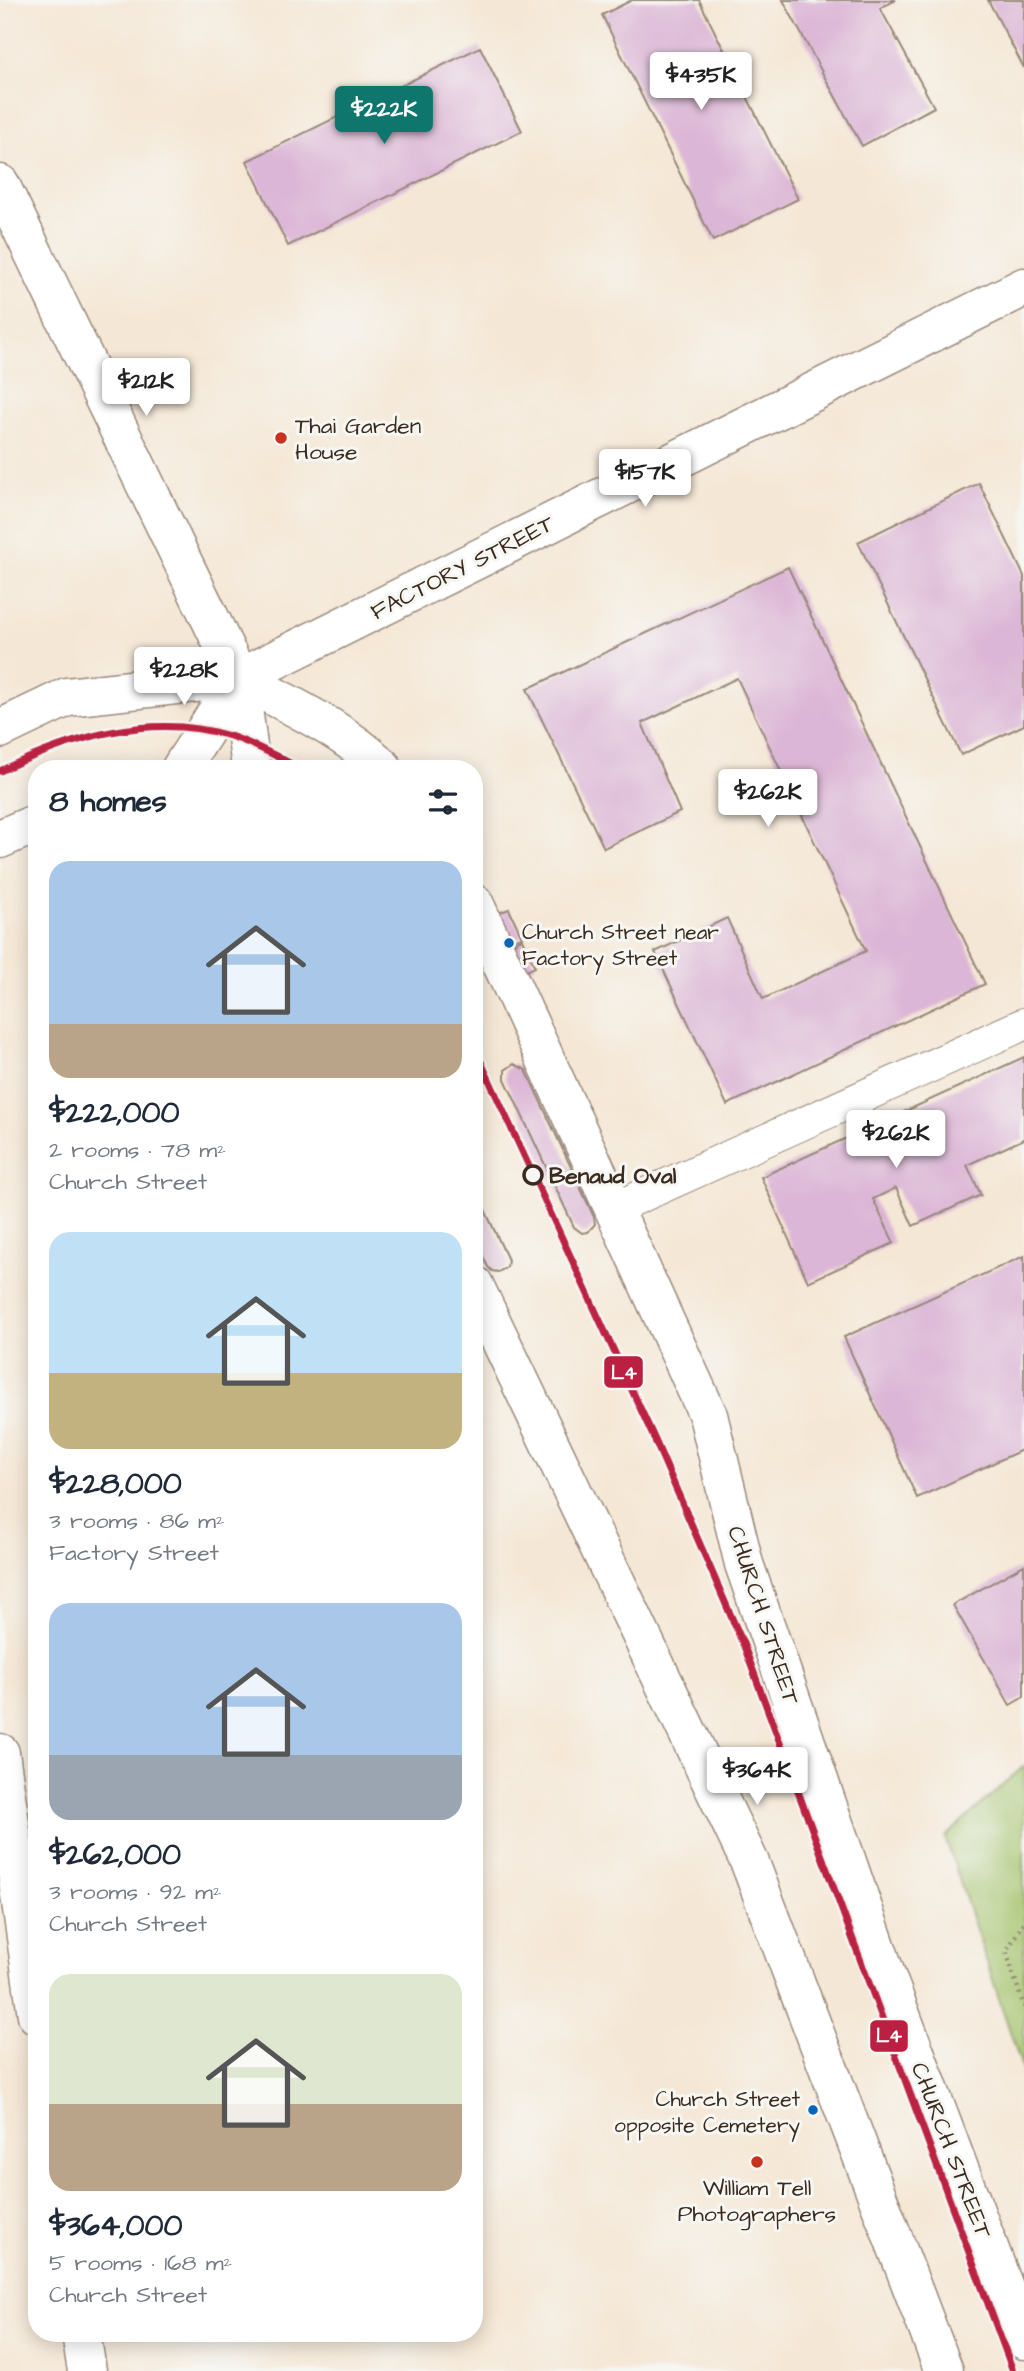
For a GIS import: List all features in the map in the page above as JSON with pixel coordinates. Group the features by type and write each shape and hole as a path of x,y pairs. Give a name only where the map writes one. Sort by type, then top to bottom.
{"street":[{"path":"0,184 239,678 250,760"},
{"name":"FACTORY STREET","path":"0,729 67,697 239,678 1024,287"},
{"path":"186,760 239,678"},
{"path":"239,678 334,729 364,749 375,760"},
{"path":"0,839 28,827"},
{"name":"CHURCH STREET","path":"483,922 708,1415 744,1564 888,1981 1024,2340"},
{"path":"483,1304 750,1863 944,2371"},
{"path":"0,1753 28,1951"},
{"path":"82,2342 87,2371"}],"lane":[{"path":"615,1208 1024,1024"}],"path":[{"path":"1024,1923 1006,1951 1024,2007"}],"green space":[{"path":"1024,1766 1024,2073 945,1837"}],"building":[{"path":"632,0 699,0 798,199 713,241 602,15"},
{"path":"783,0 896,0 880,8 934,107 862,146"},
{"path":"988,0 1024,0 1024,68"},
{"path":"480,47 522,131 288,246 247,161"},
{"path":"979,483 1024,576 1024,725 961,755 858,542"},
{"path":"788,567 985,984 727,1105 655,952 727,918 763,999 866,951 737,678 642,723 680,812 604,848 527,689"},
{"path":"509,909 522,937 509,942 495,914"},
{"path":"522,939 535,967 522,973 510,945"},
{"path":"1024,1057 1024,1139 967,1165 981,1195 913,1226 896,1188 873,1199 894,1243 808,1282 761,1177"},
{"path":"514,1064 526,1070 594,1217 595,1224 588,1232 582,1233 574,1227 505,1079 505,1070"},
{"path":"483,1206 508,1260 507,1267 498,1272 488,1267 483,1257"},
{"path":"1024,1256 1024,1449 917,1498 844,1337"},
{"path":"1024,1565 1024,1697 1010,1705 953,1605"}],"transit line":[{"name":"L4","path":"0,771 83,739 142,728 201,729 257,746 284,760"},
{"name":"L4","path":"483,1067 654,1438 744,1646 1013,2371"}],"place":[{"name":"Thai Garden House","path":"281,438"},
{"name":"Church Street near Factory Street","path":"509,943"},
{"name":"Benaud Oval","path":"533,1175"},
{"name":"Church Street opposite Cemetery","path":"813,2110"},
{"name":"William Tell Photographers","path":"757,2162"}]}
